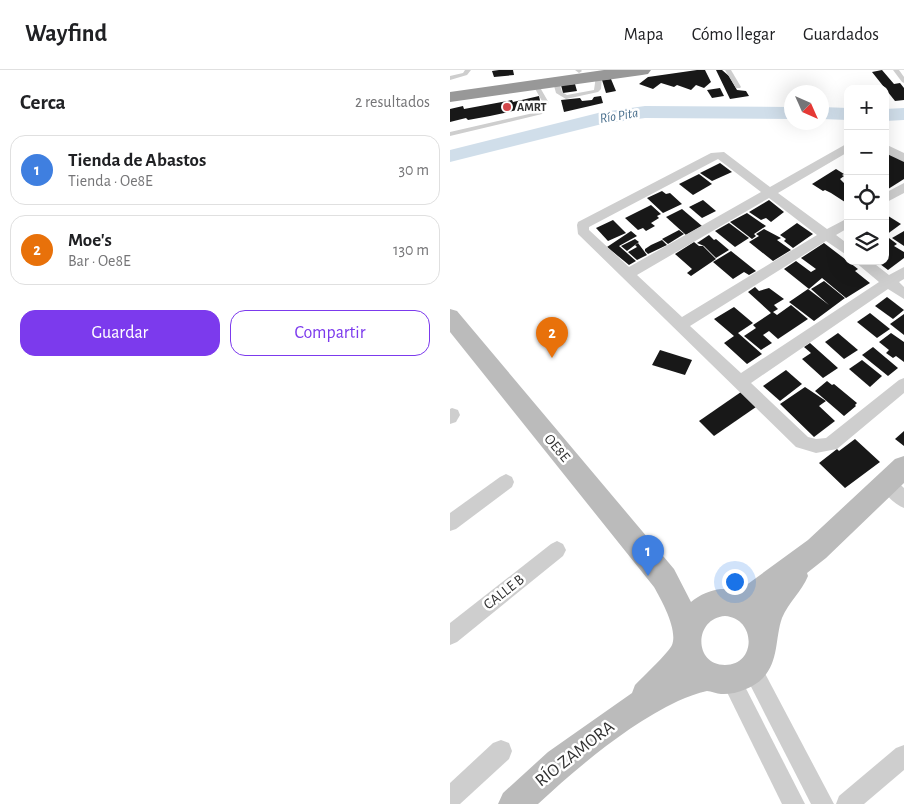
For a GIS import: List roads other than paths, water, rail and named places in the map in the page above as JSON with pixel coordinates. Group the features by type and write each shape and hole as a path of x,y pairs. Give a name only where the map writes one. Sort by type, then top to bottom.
{"highway":[{"path":"450,89 585,72 642,70"},
{"path":"450,97 556,82 585,72"}],"street":[{"path":"628,274 844,149"},
{"path":"889,150 904,158"},
{"path":"844,247 720,155 583,225 583,230 802,442 816,447 830,444 904,384"},
{"path":"889,196 904,187"},
{"path":"680,325 844,225"},
{"path":"867,265 904,294"},
{"path":"740,382 904,272"},
{"name":"OE8E","path":"450,317 664,578 677,602 688,640"},
{"path":"730,603 755,596 817,549 895,474 904,500"},
{"path":"450,523 506,482"},
{"path":"763,641 756,618 744,608 730,603 716,602 701,610 690,623 688,640 692,660 699,669 731,675 758,661 763,641 770,611 784,590 817,549"},
{"name":"CALLE B","path":"450,635 557,550"},
{"name":"OE8E","path":"664,578 692,591 730,603"},
{"name":"RÍO ZAMORA","path":"637,707 688,640"},
{"path":"731,675 794,804"},
{"path":"731,675 823,804"},
{"name":"RÍO ZAMORA","path":"514,804 559,763 637,707 674,688 731,675"},
{"path":"450,798 501,750"},
{"path":"847,804 904,756"}],"lane":[{"path":"450,78 465,74 468,70"},
{"path":"728,70 738,87"},
{"path":"896,70 904,81"},
{"path":"450,134 540,113 546,103 536,85"}],"waterway":[{"name":"Río Pita","path":"450,156 602,118 645,112 784,113"},
{"name":"Río Pita","path":"829,113 844,114"},
{"name":"Río Pita","path":"889,115 904,114"}],"place":[{"name":"AMRT","path":"507,107"},
{"name":"Moe's","path":"552,358"},
{"name":"Tienda de Abastos","path":"648,576"}]}
